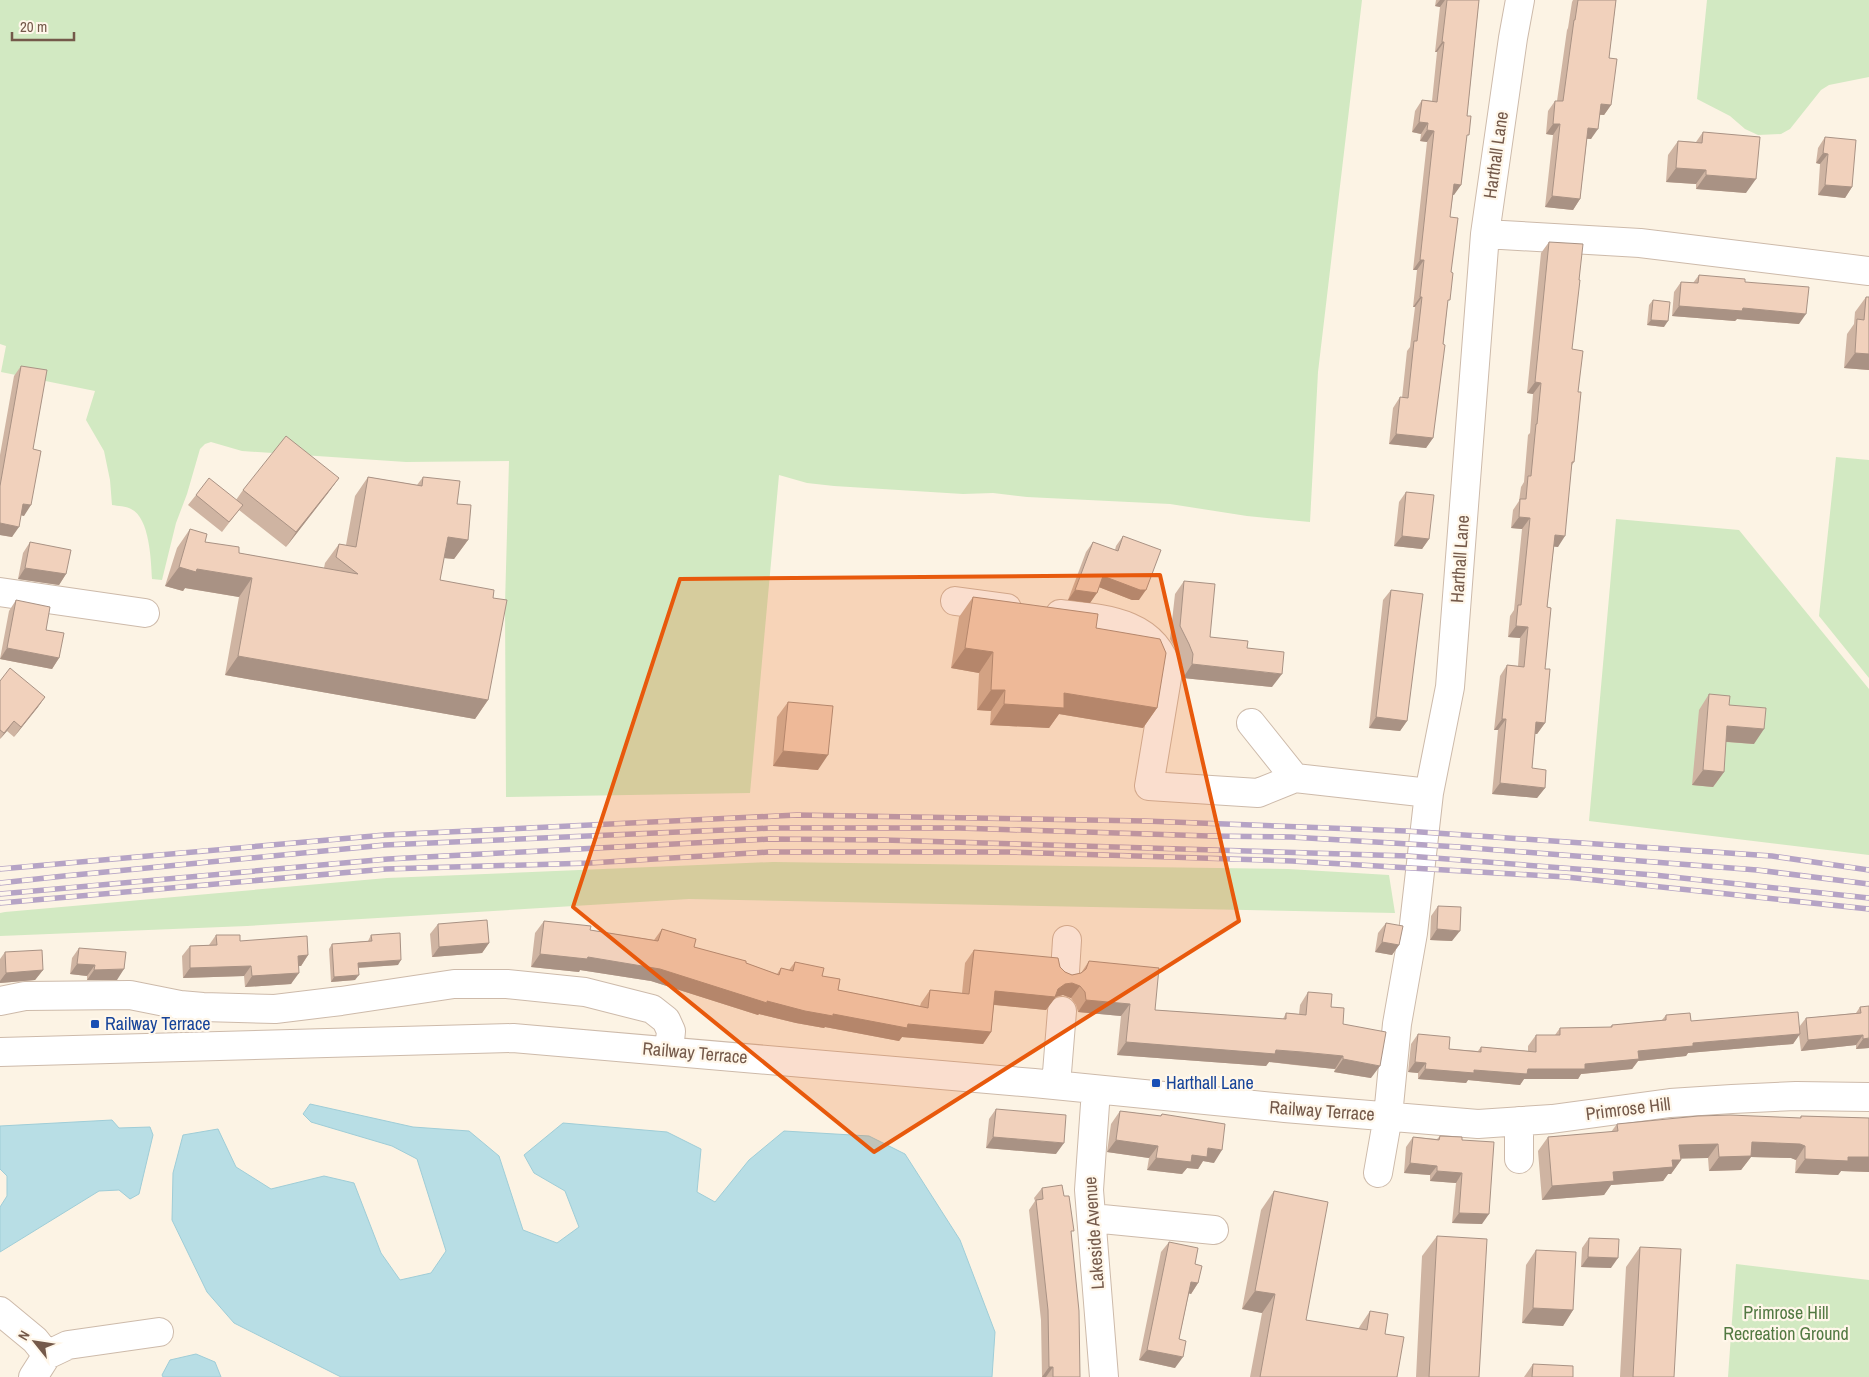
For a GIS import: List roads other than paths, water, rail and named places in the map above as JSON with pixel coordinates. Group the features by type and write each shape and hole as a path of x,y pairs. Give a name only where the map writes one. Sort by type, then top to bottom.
{"street":[{"name":"Harthall Lane","path":"1378,1173 1388,1116 1397,1024 1413,933 1429,793 1450,687 1485,234 1511,47 1520,0"},
{"path":"1485,234 1640,242 1869,272"},
{"path":"0,592 146,613"},
{"path":"955,601 1119,623 1142,633 1154,643 1165,659 1168,672 1149,786 1258,793 1295,778 1429,793"},
{"path":"1251,723 1295,778"},
{"path":"1065,972 1068,940"},
{"path":"0,1001 25,996 130,996 180,1005 275,1009 454,984 507,984 585,992 652,1009 666,1020 671,1031 669,1051"},
{"path":"1056,1085 1062,1011"},
{"name":"Railway Terrace","path":"0,1052 513,1038 1056,1085 1275,1108 1388,1116"},
{"name":"Lakeside Avenue","path":"1096,1090 1089,1167 1089,1190 1104,1377"},
{"name":"Primrose Hill","path":"1388,1116 1478,1124 1552,1119 1670,1104 1732,1099 1796,1096 1869,1097"},
{"path":"1519,1122 1519,1159"},
{"path":"1092,1218 1214,1230"},
{"path":"0,1311 35,1340 47,1355"},
{"path":"33,1377 47,1355 68,1345 159,1332"}],"water":[{"path":"310,1104 413,1127 469,1131 499,1156 523,1230 557,1243 579,1227 565,1191 534,1173 524,1155 563,1123 667,1132 701,1149 697,1192 715,1202 749,1160 784,1131 869,1136 905,1154 960,1240 995,1332 992,1377 341,1377 234,1323 207,1292 172,1220 173,1173 183,1135 218,1129 236,1167 271,1189 324,1176 354,1183 381,1253 400,1280 431,1273 446,1251 417,1159 392,1146 311,1122 303,1114"},
{"path":"112,1120 119,1128 150,1127 153,1135 139,1194 130,1199 119,1190 99,1191 0,1252 0,1207 7,1196 7,1176 0,1169 0,1126"},
{"path":"196,1354 215,1362 221,1377 163,1377 162,1375 170,1360"}],"railway":[{"path":"0,869 385,835 797,815 1145,821 1406,831 1772,856 1869,870"},
{"path":"0,883 385,845 771,828 959,828 1291,837 1459,847 1757,870 1869,884"},
{"path":"0,894 388,859 770,839 884,840 1408,856 1654,875 1869,898"},
{"path":"0,903 386,869 590,863 769,852 1008,852 1292,861 1566,877 1869,909"}],"place":[{"name":"Railway Terrace","path":"95,1024"},
{"name":"Harthall Lane","path":"1156,1083"}],"park label":[{"name":"Primrose Hill Recreation Ground","path":"1786,1324"}]}
